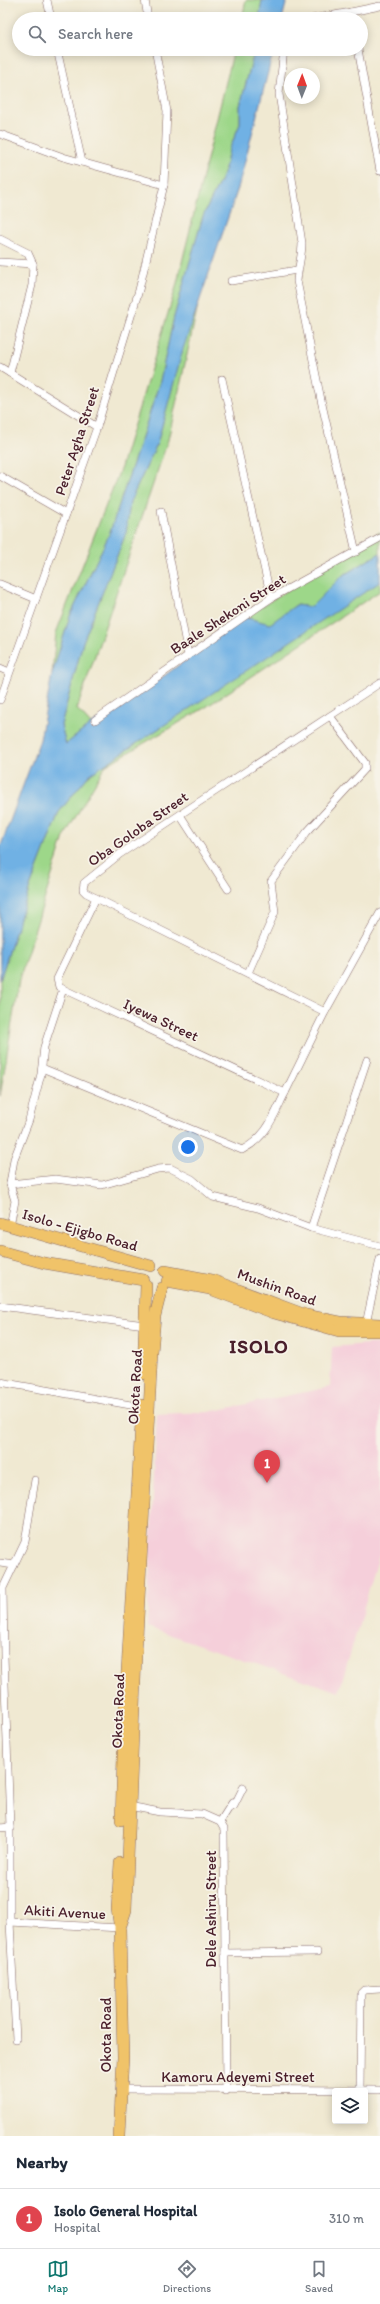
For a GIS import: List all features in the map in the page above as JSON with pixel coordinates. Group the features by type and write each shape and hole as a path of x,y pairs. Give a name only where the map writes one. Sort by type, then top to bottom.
{"main road":[{"name":"Isolo - Ejigbo Road","path":"5,1225 151,1266"},
{"path":"0,1251 44,1263 144,1283 155,1290 164,1280 158,1266 151,1266 144,1273 144,1283 145,1325 142,1407 124,1724 117,1910 120,1928"},
{"name":"Mushin Road","path":"164,1280 212,1280 306,1315 366,1324 380,1324"},
{"name":"Mushin Road","path":"164,1280 210,1289 281,1315 339,1331 380,1332"},
{"name":"Okota Road","path":"119,2136 120,2089 123,2057 120,1928 126,1910 129,1806 152,1353 155,1316 164,1280"}],"street":[{"path":"47,0 50,12"},
{"path":"145,0 147,12"},
{"path":"363,12 380,6"},
{"path":"59,56 82,162"},
{"name":"Peter Agha Street","path":"0,700 97,427 139,290 164,185 168,131 167,111 156,56"},
{"path":"283,56 279,94 302,243 302,260 297,270 296,281 321,400 356,552"},
{"path":"359,56 380,171"},
{"path":"0,134 82,162 164,185"},
{"path":"0,239 28,253 33,264 32,286 10,373"},
{"path":"0,262 33,264"},
{"path":"231,281 297,270"},
{"path":"0,367 97,427"},
{"path":"222,379 272,598"},
{"path":"0,476 66,514"},
{"path":"161,512 188,655"},
{"name":"Baale Shekoni Street","path":"95,720 272,598 380,538"},
{"path":"0,584 36,599"},
{"path":"0,668 9,672"},
{"name":"Oba Goloba Street","path":"325,1012 96,898 83,890 84,883 120,854 380,682"},
{"path":"248,973 275,912 271,881 307,832 365,769 365,763 330,716"},
{"path":"180,815 228,889"},
{"path":"5,1225 14,1201 10,1184 14,1159 29,1120 42,1068 44,1047 64,989 59,987 57,979 96,898"},
{"path":"42,1068 242,1150 251,1145 267,1131 325,1012 380,913"},
{"name":"Iyewa Street","path":"64,989 285,1093"},
{"path":"311,1228 367,1060"},
{"path":"10,1184 55,1179 102,1185 158,1169 170,1168 192,1179 213,1197 258,1208 311,1228 380,1246"},
{"path":"366,1324 380,1259"},
{"path":"0,1306 145,1325"},
{"path":"0,1382 142,1407"},
{"path":"16,2039 10,1922 10,1827 2,1656 3,1588 25,1542 35,1480"},
{"path":"0,1563 14,1564"},
{"path":"129,1806 160,1812 202,1814 220,1822 232,1803 234,1806 243,1788"},
{"name":"Dele Ashiru Street","path":"220,1822 224,1829 226,2091"},
{"path":"0,1828 10,1827"},
{"name":"Akiti Avenue","path":"10,1922 120,1928"},
{"path":"225,1953 317,1952"},
{"path":"360,2088 361,1993 364,1990 380,1989"},
{"name":"Kamoru Adeyemi Street","path":"120,2089 226,2091 332,2090"},
{"name":"Kamoru Adeyemi Street","path":"368,2090 380,2090"}],"shaded area":[{"path":"380,1343 380,1552 339,1692 147,1627 157,1414 208,1412 330,1387 332,1347"}],"green space":[{"path":"246,0 262,0 260,12 243,12"},
{"path":"232,56 253,56 240,106 240,124 229,150 224,173 203,216 174,317 160,381 144,431 109,535 70,616 52,674 56,633 121,467 176,287"},
{"path":"238,188 200,296 168,440 77,709 91,724 66,745 61,725 83,642 126,533 130,502 157,444 200,283"},
{"path":"380,532 380,553 342,576 311,607 296,605 270,625 245,617"},
{"path":"380,581 380,591 206,707 105,766 64,837 19,980 0,1096 0,980 30,887 59,812 89,775"}],"water":[{"path":"262,0 287,0 284,12 260,12"},
{"path":"253,56 272,56 238,188 183,349 157,444 130,502 126,533 83,642 61,725 66,744 91,724 118,710 244,617 270,624 296,605 311,607 342,576 380,553 380,582 89,775 59,812 30,887 0,980 0,848 40,740 52,674 70,616 109,535 144,431 160,381 174,317 203,216 224,173 229,150 240,124 240,106"}],"place":[{"name":"Isolo General Hospital","path":"267,1483"}],"district":[{"name":"ISOLO","path":"259,1346"}]}
